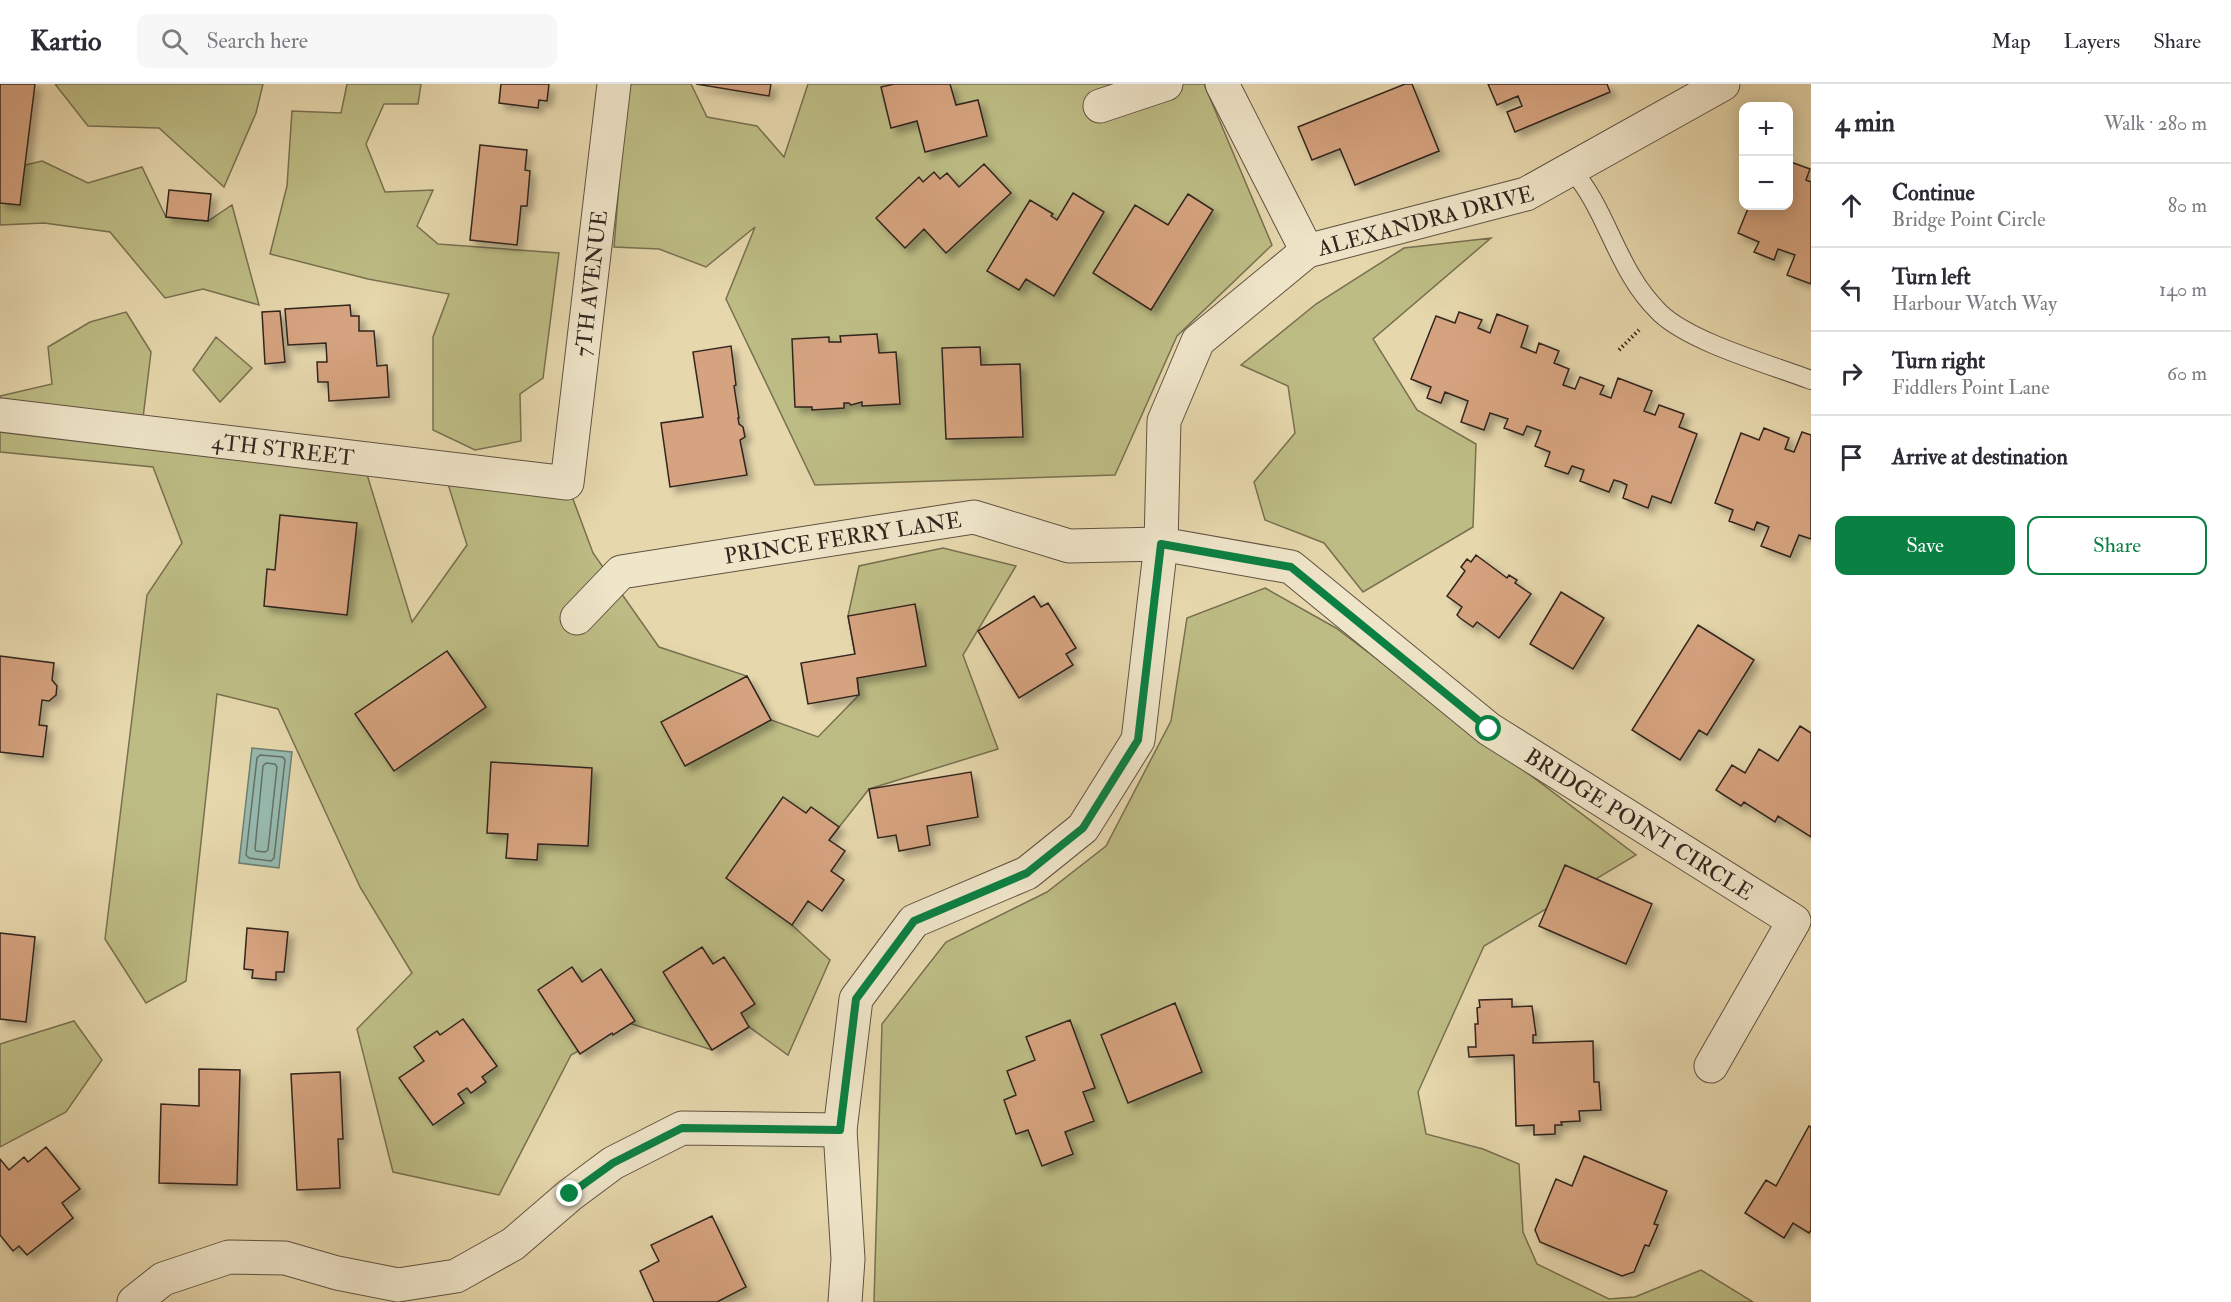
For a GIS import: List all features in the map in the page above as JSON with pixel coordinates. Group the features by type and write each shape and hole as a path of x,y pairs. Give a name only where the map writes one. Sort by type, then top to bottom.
{"street":[{"name":"7TH AVENUE","path":"567,483 614,84"},
{"path":"1100,106 1166,84"},
{"path":"1222,84 1307,251"},
{"name":"ALEXANDRA DRIVE","path":"845,1302 848,1259 840,1130 856,999 914,921 1027,873 1083,828 1138,740 1161,544 1164,421 1198,341 1307,251 1526,194 1716,86"},
{"name":"4TH STREET","path":"0,415 567,483"},
{"name":"PRINCE FERRY LANE","path":"577,618 621,572 974,517 1069,546 1161,544"},
{"name":"BRIDGE POINT CIRCLE","path":"1161,544 1291,567 1489,729 1803,922 1711,1066"},
{"path":"134,1302 163,1279 229,1257 285,1258 337,1273 398,1285 456,1276 513,1244 570,1194 613,1163 682,1128 840,1130"}],"lane":[{"path":"1571,169 1583,183 1602,215 1632,278 1661,314 1700,339 1811,380"}],"shaded area":[{"path":"55,84 263,84 256,113 224,187 159,128 88,126"},
{"path":"347,84 421,84 418,104 384,104 366,144 385,192 433,190 417,226 438,244 559,253 543,378 520,394 521,441 475,450 433,430 433,337 449,294 368,279 270,254 287,186 292,111 341,113"},
{"path":"627,84 691,84 707,117 757,126 784,157 808,84 1204,84 1272,245 1177,336 1115,475 815,485 726,299 755,227 706,267 659,249 614,247"},
{"path":"42,161 88,183 142,167 166,217 208,221 232,205 259,305 203,289 165,298 110,232 44,223 0,225 0,171"},
{"path":"1491,238 1373,339 1417,410 1476,444 1473,527 1363,592 1324,543 1265,520 1254,482 1295,433 1288,386 1241,365 1316,304 1404,248"},
{"path":"126,312 151,352 143,418 362,458 412,622 467,545 443,468 567,483 593,553 659,647 747,676 771,720 818,737 859,695 848,616 859,566 943,548 1016,566 963,655 998,749 869,789 829,840 792,925 830,960 788,1055 749,1027 712,1050 629,1023 571,1055 499,1195 393,1172 357,1029 412,973 360,887 278,709 217,694 186,981 146,1003 105,939 147,595 182,543 153,467 0,452 0,396 52,384 48,347 90,322"},
{"path":"216,337 252,368 220,402 193,370"},
{"path":"1265,588 1336,628 1636,855 1484,946 1418,1092 1426,1134 1483,1149 1519,1164 1523,1232 1537,1264 1609,1299 1635,1297 1701,1270 1753,1302 874,1302 882,1024 946,942 1047,892 1106,846 1171,721 1187,618"},
{"path":"74,1021 102,1060 66,1112 0,1147 0,1044"}],"water":[{"path":"252,748 292,752 279,868 239,863"}],"building":[{"path":"0,84 35,84 20,205 0,203"},
{"path":"501,84 549,84 547,101 539,100 538,108 499,103"},
{"path":"696,84 771,84 769,96"},
{"path":"894,84 950,84 956,105 978,100 987,136 925,152 917,121 891,128 881,87"},
{"path":"1405,84 1412,84 1439,151 1355,185 1340,149 1312,160 1298,127"},
{"path":"1488,84 1607,84 1610,92 1515,132 1507,112 1522,106 1518,96 1497,105"},
{"path":"480,145 527,150 525,170 530,171 527,206 521,206 517,245 470,240"},
{"path":"1793,163 1810,169 1806,180 1811,182 1811,284 1787,275 1795,255 1778,249 1774,260 1754,252 1759,242 1738,233 1747,210 1793,210"},
{"path":"984,164 1011,193 946,253 924,229 905,248 876,218 919,177 923,182 934,172 940,179 947,173 959,187"},
{"path":"169,190 211,194 208,221 166,217"},
{"path":"1073,193 1104,212 1054,296 1026,279 1019,290 987,271 1030,200 1053,214 1051,216 1057,220"},
{"path":"1188,194 1213,210 1151,310 1093,273 1135,205 1168,225"},
{"path":"350,305 351,316 359,316 359,331 374,331 377,366 387,365 389,397 329,401 328,382 318,382 317,362 327,362 326,343 288,345 285,309"},
{"path":"280,311 285,362 265,364 262,312"},
{"path":"1459,312 1482,320 1478,328 1490,333 1497,314 1528,326 1521,347 1536,353 1539,343 1559,351 1554,363 1569,369 1563,385 1575,389 1580,377 1604,386 1600,394 1611,398 1618,378 1652,391 1644,411 1655,415 1659,405 1684,414 1679,427 1697,434 1671,503 1652,496 1648,508 1623,498 1627,485 1621,482 1614,480 1609,492 1580,481 1584,470 1572,466 1568,474 1545,466 1550,452 1535,446 1541,431 1527,426 1523,435 1504,428 1508,419 1490,413 1484,430 1461,422 1468,401 1445,392 1441,403 1427,398 1431,387 1411,379 1436,316 1455,323"},
{"path":"877,334 879,353 896,352 900,404 862,406 862,402 851,405 844,403 844,408 812,410 812,407 795,407 792,339 829,337 829,342 841,342 840,336"},
{"path":"731,346 738,418 745,437 740,440 747,475 670,487 661,423 703,417 693,352"},
{"path":"980,347 981,365 1020,364 1023,437 946,439 942,348"},
{"path":"1764,428 1789,438 1785,449 1794,452 1802,432 1811,435 1811,539 1799,535 1790,557 1761,546 1769,527 1757,522 1754,530 1729,521 1733,510 1715,503 1741,433 1759,440"},
{"path":"280,515 357,523 347,615 264,606 267,569 275,570"},
{"path":"1476,555 1507,578 1509,575 1517,580 1515,583 1531,594 1499,638 1477,622 1473,627 1460,618 1457,615 1462,607 1447,596 1465,571 1461,567 1467,559 1471,562"},
{"path":"1561,592 1604,618 1573,669 1530,644"},
{"path":"1034,596 1041,607 1048,603 1076,648 1066,654 1073,665 1019,698 978,631"},
{"path":"915,604 926,666 857,678 859,695 808,704 801,663 855,654 848,616"},
{"path":"1698,625 1754,660 1707,735 1699,730 1680,760 1632,730"},
{"path":"447,651 486,707 394,771 355,714"},
{"path":"0,656 54,663 52,680 57,686 56,695 49,701 42,700 39,725 47,726 43,757 0,752"},
{"path":"747,676 771,720 685,766 661,722"},
{"path":"1800,726 1811,733 1811,837 1778,816 1775,822 1744,802 1741,806 1716,790 1732,765 1745,773 1759,749 1778,761"},
{"path":"491,762 592,768 588,846 538,844 537,860 506,858 508,834 487,833"},
{"path":"971,772 978,817 927,826 930,845 899,851 896,835 878,838 869,789"},
{"path":"783,797 806,813 811,807 839,827 829,840 845,851 831,871 844,880 822,911 808,901 792,925 726,878"},
{"path":"1565,865 1652,904 1626,964 1539,926"},
{"path":"247,928 288,932 284,972 276,972 276,980 252,978 253,970 244,969"},
{"path":"0,933 35,937 26,1022 0,1019"},
{"path":"702,947 713,964 724,957 755,1004 741,1013 749,1027 712,1050 663,972"},
{"path":"572,967 582,982 601,969 635,1021 580,1054 538,990"},
{"path":"1512,999 1512,1007 1532,1006 1536,1035 1533,1035 1533,1043 1593,1041 1594,1082 1599,1082 1601,1110 1579,1111 1580,1121 1561,1122 1562,1125 1555,1125 1555,1134 1534,1135 1534,1125 1516,1126 1514,1055 1469,1057 1468,1047 1476,1047 1475,1024 1478,1024 1479,1000"},
{"path":"1175,1003 1202,1072 1128,1103 1101,1035"},
{"path":"463,1019 497,1066 482,1077 486,1082 471,1093 467,1088 458,1094 464,1103 433,1125 399,1078 424,1061 414,1047 437,1031 440,1035"},
{"path":"1070,1020 1095,1088 1083,1092 1094,1121 1065,1132 1073,1154 1042,1166 1028,1130 1016,1134 1004,1100 1016,1095 1007,1071 1035,1060 1026,1037"},
{"path":"199,1069 240,1070 237,1185 159,1183 161,1104 199,1106"},
{"path":"340,1072 343,1139 338,1139 340,1188 297,1190 291,1074"},
{"path":"1809,1126 1811,1127 1811,1230 1809,1233 1793,1223 1784,1238 1745,1213 1766,1180 1776,1186"},
{"path":"46,1147 80,1189 62,1203 73,1218 27,1255 19,1246 13,1251 0,1235 0,1159 9,1170 24,1157 28,1162"},
{"path":"1584,1156 1667,1191 1654,1224 1658,1225 1649,1246 1645,1245 1634,1272 1622,1276 1540,1242 1535,1230 1556,1179 1572,1186"},
{"path":"712,1216 746,1287 717,1302 654,1302 640,1271 659,1261 651,1245"}],"route":[{"path":"570,1194 613,1163 682,1128 840,1130 856,999 914,921 1027,873 1083,828 1138,740 1161,544 1291,567 1489,729"}]}
